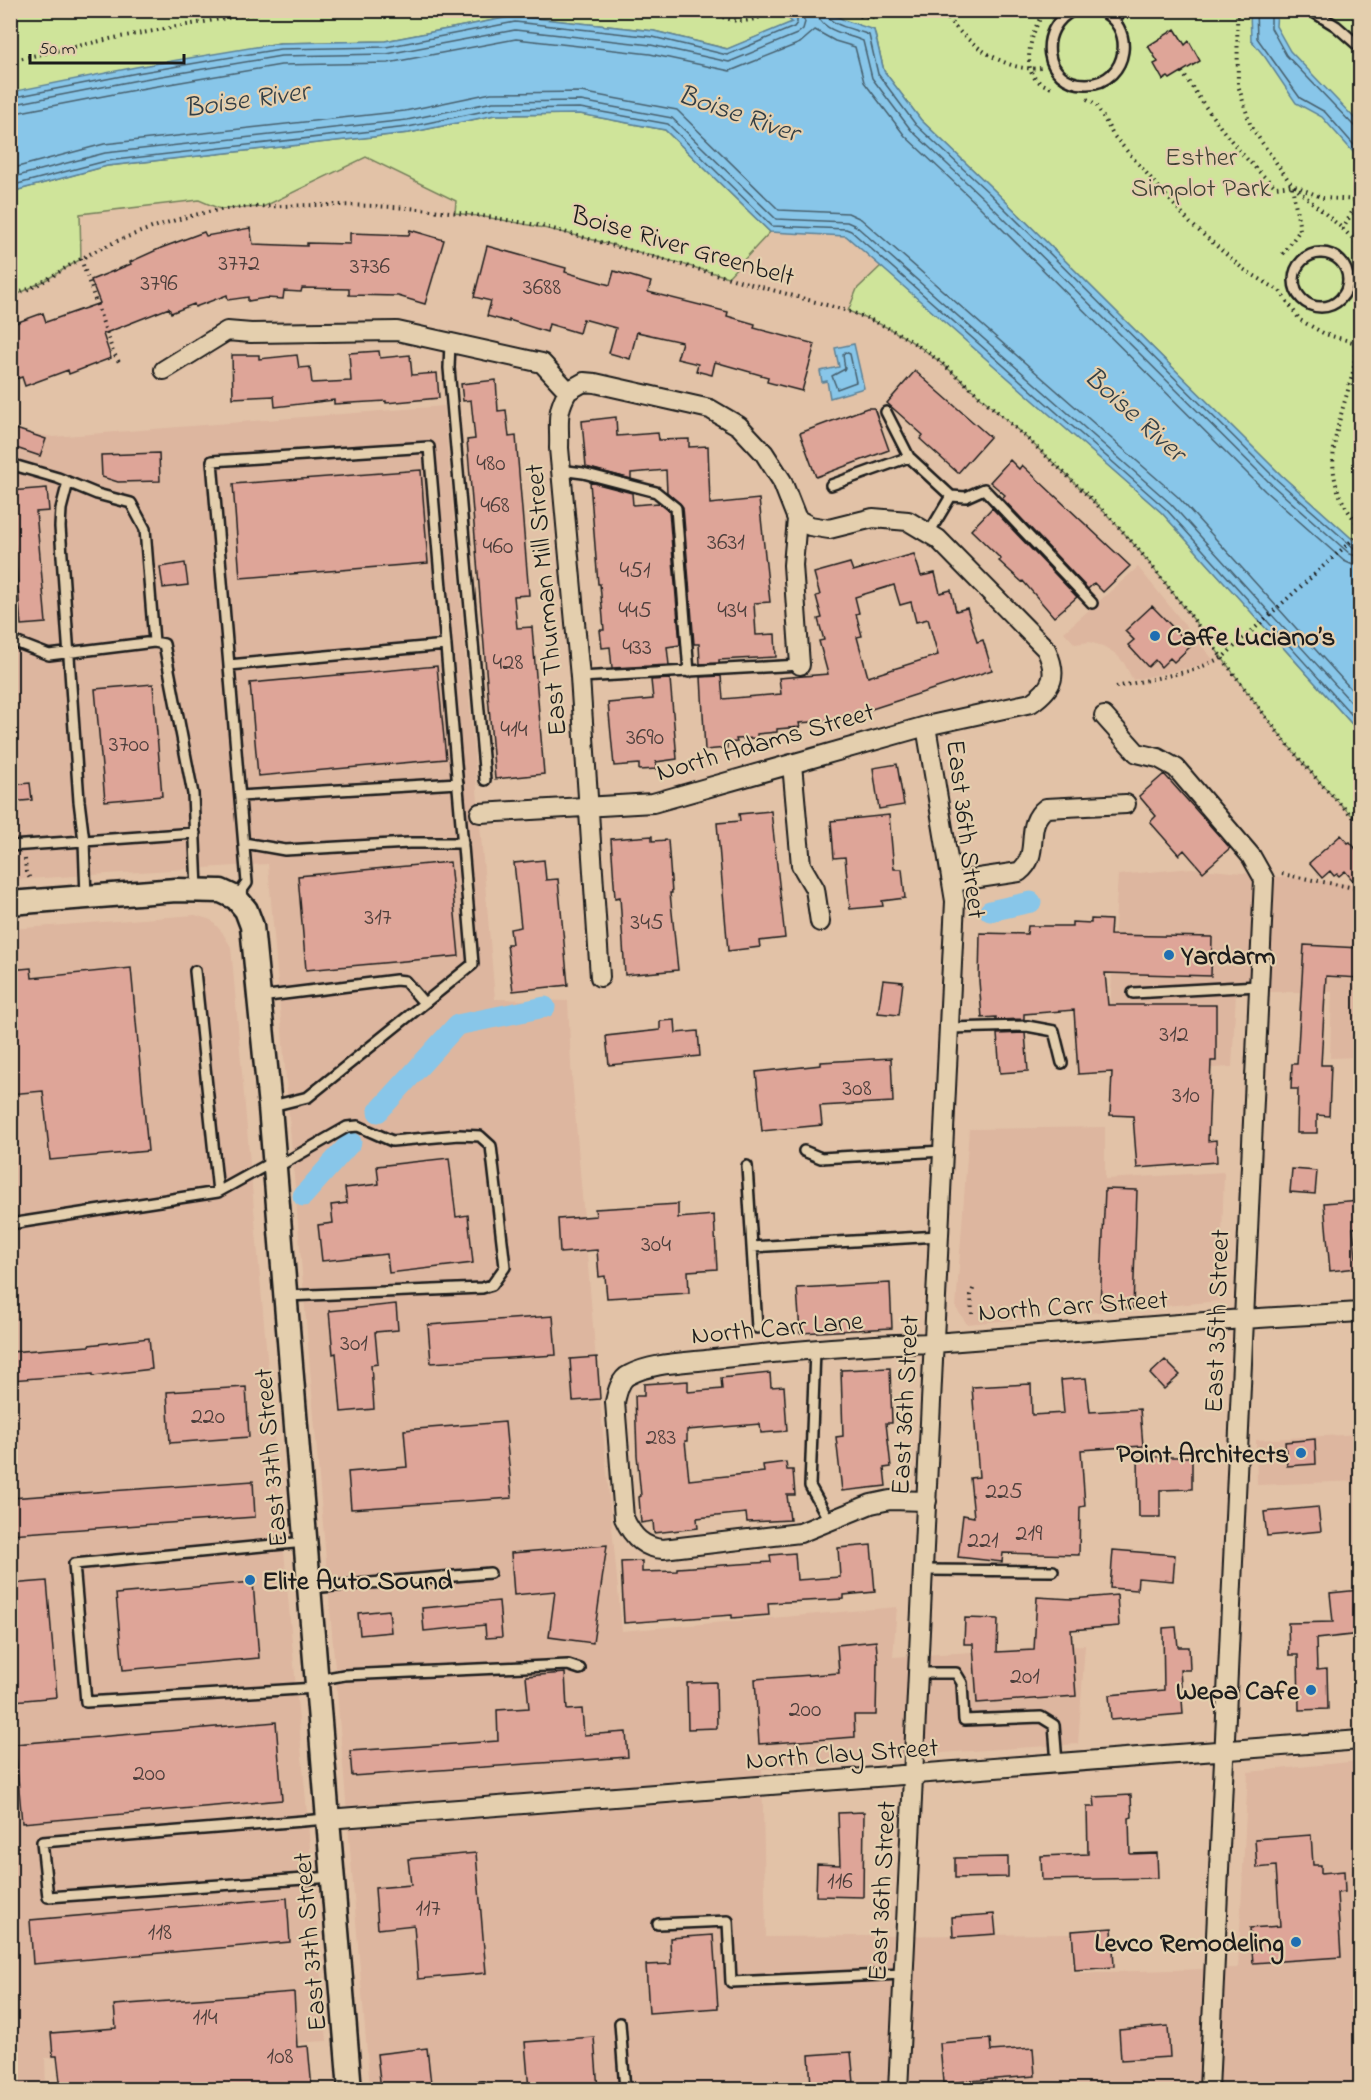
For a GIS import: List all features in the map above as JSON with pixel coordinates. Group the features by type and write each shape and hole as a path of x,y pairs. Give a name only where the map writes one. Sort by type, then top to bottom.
{"street":[{"path":"164,370 227,331 251,333 397,331 542,363 568,391 584,382 595,383 710,410 739,426 764,453 782,481 797,519 793,565 800,665"},
{"name":"East Thurman Mill Street","path":"568,391 560,404 558,419 560,470 580,676 600,977"},
{"path":"797,519 810,526 829,529 873,518 908,521 929,533"},
{"name":"North Adams Street","path":"480,813 653,803 926,726 1030,704 1044,694 1051,681 1054,666 1046,649 938,539 929,533"},
{"path":"1104,716 1137,753 1158,758 1176,768 1251,856 1264,879"},
{"name":"East 36th Street","path":"898,2090 955,902 926,726"},
{"path":"792,764 801,865 814,889 820,921"},
{"path":"952,882 1019,872 1026,867 1032,853 1033,826 1037,815 1046,808 1126,804"},
{"name":"East 35th Street","path":"1209,2090 1264,879"},
{"path":"10,903 197,889 221,891 236,898"},
{"name":"East 37th Street","path":"236,898 246,910 252,926 260,997 350,2090"},
{"name":"North Carr Street","path":"934,1343 1360,1312"},
{"name":"North Carr Lane","path":"830,1522 800,1533 663,1549 652,1548 640,1541 630,1532 624,1518 615,1402 619,1388 627,1375 651,1367 896,1343 934,1343"},
{"path":"830,1522 871,1504 890,1500 927,1501"},
{"name":"North Clay Street","path":"327,1820 1360,1740"}],"lane":[{"path":"1074,10 1059,21 1050,38 1049,48 1054,67 1069,80 1088,84 1098,82 1114,72 1124,55 1123,35 1112,18 1098,10"},
{"path":"1112,18 1124,10"},
{"path":"1310,10 1336,26 1360,47"},
{"path":"1321,253 1339,260 1348,276 1348,286 1338,302 1320,308 1302,301 1294,285 1294,275 1304,259 1321,253"},
{"path":"450,342 449,368 485,780"},
{"path":"886,412 909,457 951,496 966,497 984,489 1092,603"},
{"path":"236,898 247,883 212,461 429,447 473,964 308,1097 270,1107"},
{"path":"831,485 909,457"},
{"path":"10,464 68,482 97,494 131,503 145,529 154,642"},
{"path":"560,470 583,473 656,492 676,508 689,672"},
{"path":"68,482 61,509 60,527 79,801 84,841 86,897"},
{"path":"929,533 951,496"},
{"path":"10,640 49,655 154,642 164,644 193,794 197,889"},
{"path":"229,665 446,645"},
{"path":"580,676 800,665"},
{"path":"240,796 458,783"},
{"path":"10,846 195,833"},
{"path":"244,843 285,850 409,843 463,843"},
{"path":"195,971 218,1192"},
{"path":"260,997 396,980 405,981 424,1003"},
{"path":"1133,993 1258,986"},
{"path":"949,1028 1027,1026 1054,1031 1062,1063"},
{"path":"10,1224 218,1192 347,1127 358,1126 392,1141 459,1135 480,1136 491,1146 504,1267 492,1285 482,1288 286,1296"},
{"path":"804,1151 821,1158 943,1151"},
{"path":"747,1166 757,1328"},
{"path":"752,1247 939,1236"},
{"path":"816,1350 810,1486 830,1522"},
{"path":"305,1542 74,1564 86,1702 317,1684 344,1675 568,1665 580,1669"},
{"path":"924,1570 1053,1571"},
{"path":"309,1588 490,1573"},
{"path":"919,1673 956,1673 962,1683 964,1720 1041,1717 1054,1725 1057,1763"},
{"path":"327,1820 42,1842 48,1897 333,1877"},
{"path":"657,1924 728,1920 731,1982 903,1974"},
{"path":"620,2023 625,2090"},
{"path":"460,2090 482,2087 483,2090"}],"path":[{"path":"10,61 114,38 271,10"},
{"path":"706,10 741,22 751,21 778,10"},
{"path":"843,10 860,16 874,17 933,10"},
{"path":"939,10 960,32 991,56 1030,70 1054,67"},
{"path":"1046,10 1032,36 1030,70 1035,78 1058,91"},
{"path":"1237,10 1238,85 1251,127 1292,185 1360,246"},
{"path":"1182,72 1211,116 1263,177 1276,187 1292,185 1323,198 1360,202"},
{"path":"1078,97 1096,104 1113,135 1158,189 1204,235 1243,269 1280,291 1300,320 1325,334 1356,343"},
{"path":"1282,254 1299,230 1292,185"},
{"path":"1342,229 1360,202"},
{"name":"Boise River Greenbelt","path":"10,295 49,278 81,259 125,238 156,226 220,209 313,205 415,209 500,218 575,234 874,320 924,348 1000,414 1113,522 1223,657 1291,748 1360,824"},
{"path":"81,259 113,352 119,362"},
{"path":"1360,331 1356,343 1353,370 1332,452 1335,483 1345,504 1360,526"},
{"path":"1116,687 1194,670 1223,657 1360,533"},
{"path":"24,855 26,872 33,883"},
{"path":"1264,879 1278,874 1360,889"},
{"path":"972,1314 971,1295 974,1286"}],"shaded area":[{"path":"444,406 495,999 568,1001 571,1065 595,1349 622,1631 897,1607 893,1657 1085,1645 1078,1744 849,1759 840,1766 762,1769 766,1937 1071,1934 1073,1973 1238,1968 1248,1772 1360,1761 1360,2089 370,2089 268,864 11,880 11,429 53,437"},
{"path":"1138,567 1215,662 1133,680 1116,654 1103,646 1089,642 1075,644 1064,632"},
{"path":"1192,868 1360,885 1360,1057 1330,1058 1332,992 1236,992 1232,1067 1113,1073 1110,1009 1118,875"},
{"path":"195,915 211,920 231,947 327,2041 45,2058 46,2089 11,2090 11,929"},
{"path":"1105,1127 1105,1179 1224,1172 1220,1301 967,1324 956,1308 969,1129"},
{"path":"1360,1434 1360,1481 1257,1485 1256,1440"}],"green space":[{"name":"Esther Simplot Park","path":"11,11 1360,11 1360,546 1281,475 921,120 884,71 874,30 793,22 728,49 654,31 515,16 385,41 279,43 11,96"},
{"path":"580,114 665,130 770,232 728,277 559,231 455,213 456,201 366,157 263,207 220,209 199,200 80,214 81,259 11,298 11,192 107,166 409,133 495,115"},
{"path":"881,266 1162,513 1360,733 1360,823 1310,772 1202,630 1099,506 943,364 891,329 848,311 857,289"}],"water":[{"name":"Boise River","path":"780,11 826,11 874,30 884,71 921,120 1281,475 1360,546 1360,733 1162,513 846,236 770,232 665,130 580,114 495,115 409,133 107,166 11,192 11,92 136,67 280,43 385,41 515,16 654,31 727,49 792,22"},
{"path":"1250,11 1277,11 1276,26 1290,51 1360,124 1360,164 1354,153 1322,117 1296,103 1251,40"},
{"path":"854,344 864,388 830,398 827,381 822,382 820,371 839,367 835,348"}],"building":[{"path":"1175,29 1185,45 1189,41 1200,61 1170,79 1168,77 1163,80 1154,64 1158,62 1148,46"},
{"path":"250,228 253,244 307,246 307,243 350,244 350,233 409,235 410,230 444,240 425,304 398,296 349,295 349,289 302,288 301,292 284,291 283,299 266,298 248,301 248,297 228,300 227,295 171,313 169,308 103,334 111,358 69,374 68,370 25,386 22,377 10,381 10,325 43,313 46,322 100,303 91,280 131,264 130,262 161,248 204,232 206,236"},
{"path":"487,246 566,268 565,272 610,285 614,271 651,282 648,292 728,312 727,316 755,324 754,328 815,344 802,391 767,382 768,377 715,362 712,375 696,371 698,364 677,359 682,342 637,332 630,359 609,353 616,328 583,319 579,333 549,324 547,332 509,320 509,322 487,316 491,301 474,297"},
{"path":"379,351 380,358 410,355 412,375 437,373 439,398 386,403 386,401 334,404 334,400 275,407 274,396 233,398 232,355 259,355 259,359 297,355 299,368 310,367 312,383 351,381 349,353"},
{"path":"915,371 990,437 958,473 920,439 923,435 887,403"},
{"path":"496,380 498,411 506,410 509,437 516,436 529,595 514,596 517,628 532,627 544,774 495,779 467,440 475,439 471,400 463,401 461,384"},
{"path":"867,408 874,408 889,450 816,477 800,433"},
{"path":"616,417 617,436 658,433 659,440 689,439 689,447 708,446 710,504 759,499 770,602 754,603 756,635 775,634 776,657 719,660 719,663 700,664 699,644 694,644 683,507 667,492 666,470 631,473 631,479 586,467 582,421"},
{"path":"10,427 46,439 40,456 10,446"},
{"path":"159,453 160,481 118,482 102,477 101,455"},
{"path":"1010,460 1019,469 1022,465 1130,566 1103,592 1094,583 1088,589 1002,498 1005,495 990,482"},
{"path":"421,470 428,563 240,578 233,484"},
{"path":"590,482 632,493 633,505 659,503 669,511 680,645 667,647 669,665 612,668 610,647 602,648 600,630 604,630"},
{"path":"47,488 49,511 36,512 46,623 21,625 10,491"},
{"path":"992,508 1077,597 1054,617 1023,581 999,561 1001,559 971,530"},
{"path":"914,554 921,576 935,573 940,593 951,590 956,611 967,608 977,642 983,640 992,670 838,720 799,723 800,727 757,734 757,738 736,739 737,742 727,743 727,748 705,750 701,677 721,676 723,699 781,694 779,678 828,674 819,641 824,640 818,619 822,618 816,596 820,595 814,573 850,563 853,571","holes":["894,585 900,605 911,602 916,622 928,619 938,655 868,677 857,637 862,636 856,614 859,613 855,597"]},
{"path":"185,563 188,585 163,588 160,567"},
{"name":"Caffe Luciano’s","path":"1152,606 1191,646 1174,662 1170,658 1161,667 1155,660 1148,667 1128,645 1134,640 1125,631"},
{"path":"437,666 446,759 258,776 250,683"},
{"path":"670,679 677,759 656,762 657,769 639,770 639,764 614,766 608,703 653,699 651,680"},
{"path":"153,684 162,796 105,801 95,689"},
{"path":"897,764 904,805 879,809 873,768"},
{"path":"1164,774 1230,848 1203,872 1184,850 1179,855 1150,822 1156,816 1139,796"},
{"path":"30,783 32,800 10,802 10,785"},
{"path":"771,811 785,938 759,941 760,947 728,951 717,823 740,821 739,814"},
{"path":"889,815 894,869 902,869 905,898 882,901 883,906 850,909 845,857 834,858 831,821"},
{"path":"1341,835 1360,854 1360,889 1345,871 1339,876 1337,874 1334,876 1330,871 1322,878 1309,863"},
{"path":"652,836 652,841 668,840 672,893 670,893 678,970 625,975 620,897 615,898 611,839"},
{"path":"544,860 546,880 558,879 568,985 513,991 507,944 512,944 510,929 521,927 514,863"},
{"path":"450,862 459,956 306,970 298,876"},
{"path":"1091,919 1111,920 1110,935 1212,937 1211,976 1105,973 1108,1005 1216,1005 1216,1061 1211,1061 1208,1141 1216,1140 1217,1162 1137,1168 1133,1116 1110,1115 1112,1072 1078,1074 1074,1010 1024,1014 1024,1019 982,1018 979,981 980,933 1027,934 1028,926 1072,926 1072,922 1091,923"},
{"path":"1304,945 1360,948 1360,978 1326,976 1321,1065 1331,1065 1329,1116 1317,1115 1317,1133 1297,1133 1298,1089 1291,1089 1292,1064 1297,1064"},
{"path":"31,968 32,978 131,968 148,1151 50,1160 43,1091 10,1094 10,970"},
{"path":"883,980 903,982 899,1015 878,1013"},
{"path":"675,1020 676,1033 698,1031 700,1056 609,1065 606,1036 660,1030 660,1021"},
{"path":"1025,1033 1028,1071 1000,1073 997,1034"},
{"path":"891,1058 893,1102 820,1106 822,1125 762,1131 756,1072 821,1065 821,1062"},
{"path":"449,1158 456,1217 468,1215 473,1263 389,1273 387,1254 322,1261 318,1225 333,1223 331,1205 347,1203 345,1188 379,1184 377,1166"},
{"path":"1292,1169 1317,1171 1315,1194 1290,1192"},
{"path":"1105,1189 1137,1190 1133,1308 1100,1306"},
{"path":"1360,1200 1360,1227 1353,1228 1357,1268 1330,1271 1324,1203"},
{"path":"678,1204 678,1218 714,1215 717,1269 688,1271 689,1293 607,1298 605,1276 599,1277 597,1250 560,1253 558,1219 596,1216 595,1209"},
{"path":"890,1283 892,1328 800,1333 797,1288"},
{"path":"396,1304 398,1330 375,1332 378,1364 371,1365 374,1409 341,1412 336,1353 333,1354 329,1311"},
{"path":"553,1316 556,1355 431,1363 428,1325"},
{"path":"149,1338 152,1369 93,1376 93,1374 10,1380 10,1352 89,1346"},
{"path":"597,1357 600,1399 573,1401 570,1359"},
{"path":"1165,1360 1180,1375 1164,1389 1150,1374"},
{"path":"890,1368 892,1423 886,1423 891,1467 884,1468 886,1486 842,1491 836,1437 843,1436 841,1370"},
{"path":"770,1373 771,1387 784,1386 787,1431 761,1433 760,1424 687,1430 687,1441 685,1441 689,1480 764,1472 763,1465 786,1462 787,1470 793,1470 795,1495 787,1495 790,1520 747,1522 746,1513 697,1518 698,1528 654,1533 653,1521 641,1523 635,1396 644,1396 644,1384 688,1381 688,1392 722,1389 721,1378"},
{"path":"1086,1378 1090,1412 1140,1409 1143,1446 1081,1450 1085,1506 1080,1507 1079,1555 1003,1553 1002,1562 958,1557 963,1515 974,1517 970,1478 979,1477 972,1387 1031,1384 1032,1415 1064,1413 1061,1380"},
{"path":"246,1387 249,1437 170,1443 167,1392"},
{"path":"505,1422 512,1498 351,1509 348,1472 407,1467 404,1430"},
{"name":"Point Architects","path":"1315,1439 1316,1464 1287,1466 1285,1442"},
{"path":"1138,1457 1192,1457 1192,1489 1160,1490 1160,1517 1139,1517"},
{"path":"253,1481 255,1517 10,1534 10,1498"},
{"path":"1318,1507 1321,1531 1267,1536 1264,1512"},
{"path":"607,1545 593,1643 549,1637 555,1591 514,1595 511,1553"},
{"path":"871,1545 875,1592 844,1595 844,1599 768,1603 769,1615 732,1618 732,1615 624,1623 621,1562 642,1561 642,1572 677,1571 677,1568 771,1562 770,1555 795,1553 797,1580 840,1577 838,1548"},
{"path":"1113,1550 1175,1555 1173,1581 1138,1578 1137,1590 1110,1588"},
{"path":"47,1581 57,1697 14,1701 10,1663 10,1584"},
{"path":"253,1582 259,1658 123,1670 116,1594"},
{"path":"1360,1590 1360,1634 1316,1639 1317,1670 1327,1669 1328,1709 1299,1710 1298,1655 1289,1655 1288,1623 1333,1622 1330,1593"},
{"path":"1117,1595 1119,1626 1071,1630 1076,1696 977,1703 973,1644 964,1644 965,1618 998,1619 997,1652 1034,1650 1037,1597 1072,1599"},
{"path":"499,1601 502,1637 486,1638 485,1625 424,1631 422,1608"},
{"path":"389,1610 391,1632 360,1635 358,1613"},
{"path":"1176,1627 1178,1647 1189,1647 1190,1670 1180,1670 1183,1714 1111,1720 1109,1695 1164,1690 1163,1628"},
{"path":"876,1641 878,1663 876,1715 854,1715 855,1737 759,1744 755,1679 839,1673 837,1645"},
{"path":"565,1673 567,1710 582,1709 584,1735 626,1732 628,1757 352,1776 350,1751 498,1741 497,1710 529,1708 526,1676"},
{"path":"716,1682 717,1728 688,1729 687,1683"},
{"path":"276,1722 282,1800 22,1823 15,1744"},
{"path":"1131,1795 1130,1854 1157,1853 1158,1878 1042,1880 1041,1856 1088,1854 1087,1807 1095,1807 1094,1797"},
{"path":"864,1812 863,1897 816,1896 817,1864 840,1865 838,1813"},
{"path":"1311,1835 1313,1865 1321,1865 1321,1873 1344,1871 1345,1892 1337,1893 1341,1957 1253,1963 1250,1928 1280,1926 1276,1866 1257,1868 1255,1839"},
{"path":"476,1853 486,1973 418,1979 414,1925 378,1929 375,1888 411,1885 408,1859"},
{"path":"1008,1857 1008,1877 955,1878 955,1858"},
{"path":"287,1898 290,1942 33,1964 30,1920"},
{"path":"994,1914 996,1934 953,1937 952,1917"},
{"path":"1112,1928 1114,1967 1075,1970 1072,1931"},
{"path":"713,1935 718,2008 649,2013 646,1965 671,1964 670,1938"},
{"path":"294,1992 297,2047 308,2046 312,2089 61,2090 57,2056 53,2056 51,2033 116,2028 114,2005"},
{"path":"1168,2026 1170,2057 1121,2060 1119,2030"},
{"path":"594,2037 598,2090 529,2090 525,2042"},
{"path":"990,2039 991,2051 1033,2048 1035,2076 943,2083 940,2043"},
{"path":"427,2048 431,2084 381,2090 377,2054"},
{"path":"851,2052 854,2083 811,2086 809,2055"}],"waterway":[{"path":"990,911 1031,902"},
{"path":"378,1112 457,1025 545,1007"},
{"path":"303,1196 351,1142"}],"place":[{"name":"Caffe Luciano’s","path":"1155,636"},
{"name":"Yardarm","path":"1169,955"},
{"name":"Point Architects","path":"1301,1453"},
{"name":"Elite Auto Sound","path":"250,1580"},
{"name":"Wepa Cafe","path":"1311,1690"},
{"name":"Levco Remodeling","path":"1296,1942"}]}
